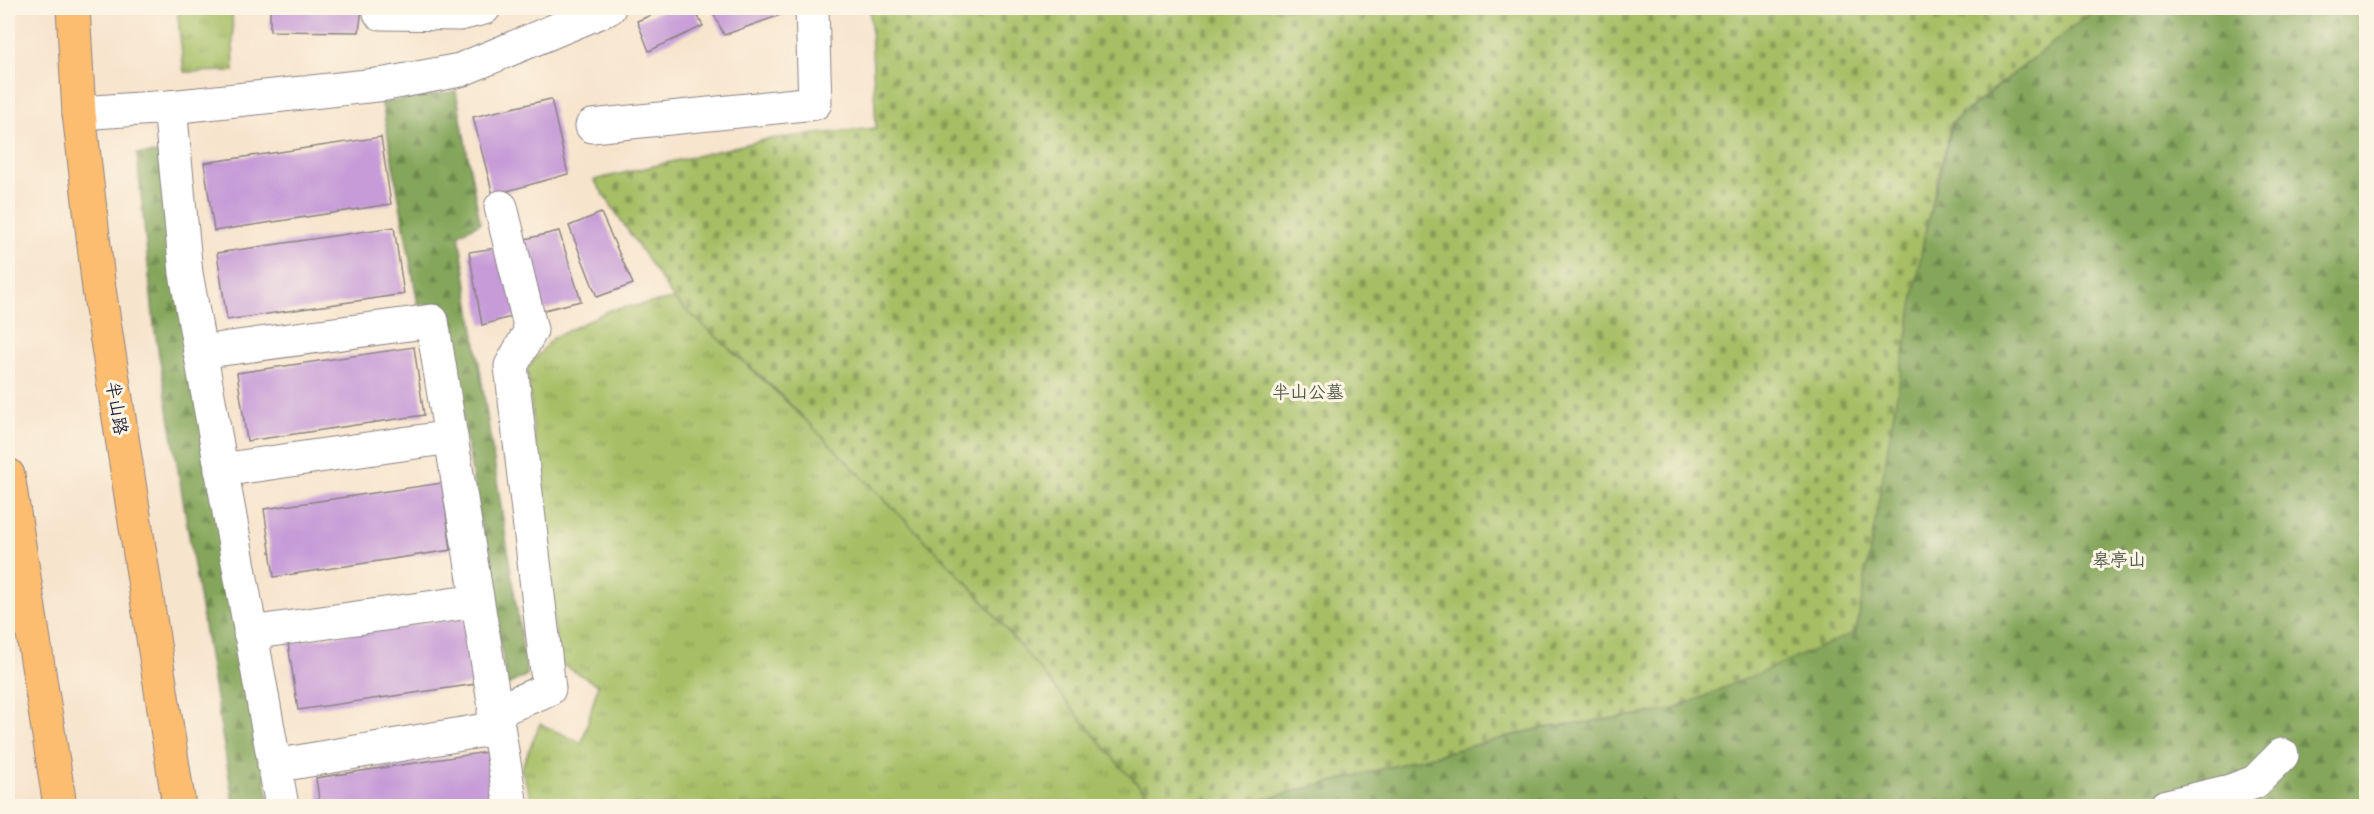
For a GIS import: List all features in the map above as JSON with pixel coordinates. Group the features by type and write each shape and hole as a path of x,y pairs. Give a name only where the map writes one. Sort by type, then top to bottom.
{"main road":[{"name":"半山路","path":"73,8 79,113 99,289 179,807"},
{"path":"8,475 60,807"}],"street":[{"path":"380,13 460,14 484,8"},
{"path":"79,113 170,107 386,84 460,70 609,8"},
{"path":"592,126 815,103 812,8"},
{"path":"170,107 186,273 282,807"},
{"path":"274,766 496,720 549,690 511,366 531,330 501,207"},
{"path":"200,352 432,321 511,807"},
{"path":"221,470 451,437"},
{"path":"250,633 477,601"},
{"path":"2167,807 2230,791 2254,782 2282,755"}],"green space":[{"path":"177,8 232,8 234,71 184,72"},
{"name":"半山公墓","path":"870,8 2097,8 1952,122 1925,232 1856,632 1672,710 1537,729 1238,806 1159,806 1120,766 971,587 778,392 674,299 594,180 768,139 876,128"},
{"name":"皋亭山","path":"2097,8 2366,8 2366,806 1238,806 1537,729 1672,710 1925,232 1953,122"},
{"path":"456,91 480,223 459,234 527,675 507,685 444,303 418,305 382,103"},
{"path":"160,153 270,806 234,806 154,325 137,154"},
{"path":"674,299 788,403 935,549 1018,640 1110,752 1159,806 534,806 521,769 540,724 582,743 598,685 558,662 527,368 553,338 610,310"}],"building":[{"path":"270,8 362,8 359,32 270,31"},
{"path":"668,8 693,8 703,26 649,51 637,21"},
{"path":"711,8 793,8 794,10 724,35"},
{"path":"551,99 568,174 493,195 473,117"},
{"path":"381,137 391,204 214,231 204,163"},
{"path":"601,213 633,284 597,297 569,226"},
{"path":"394,227 404,294 227,320 217,253"},
{"path":"559,231 581,301 540,311 521,240"},
{"path":"508,246 525,313 482,325 469,252"},
{"path":"414,347 424,415 247,441 237,373"},
{"path":"442,483 451,550 274,577 264,509"},
{"path":"465,617 476,684 298,710 288,643"},
{"path":"493,751 502,806 320,806 316,778"}]}
